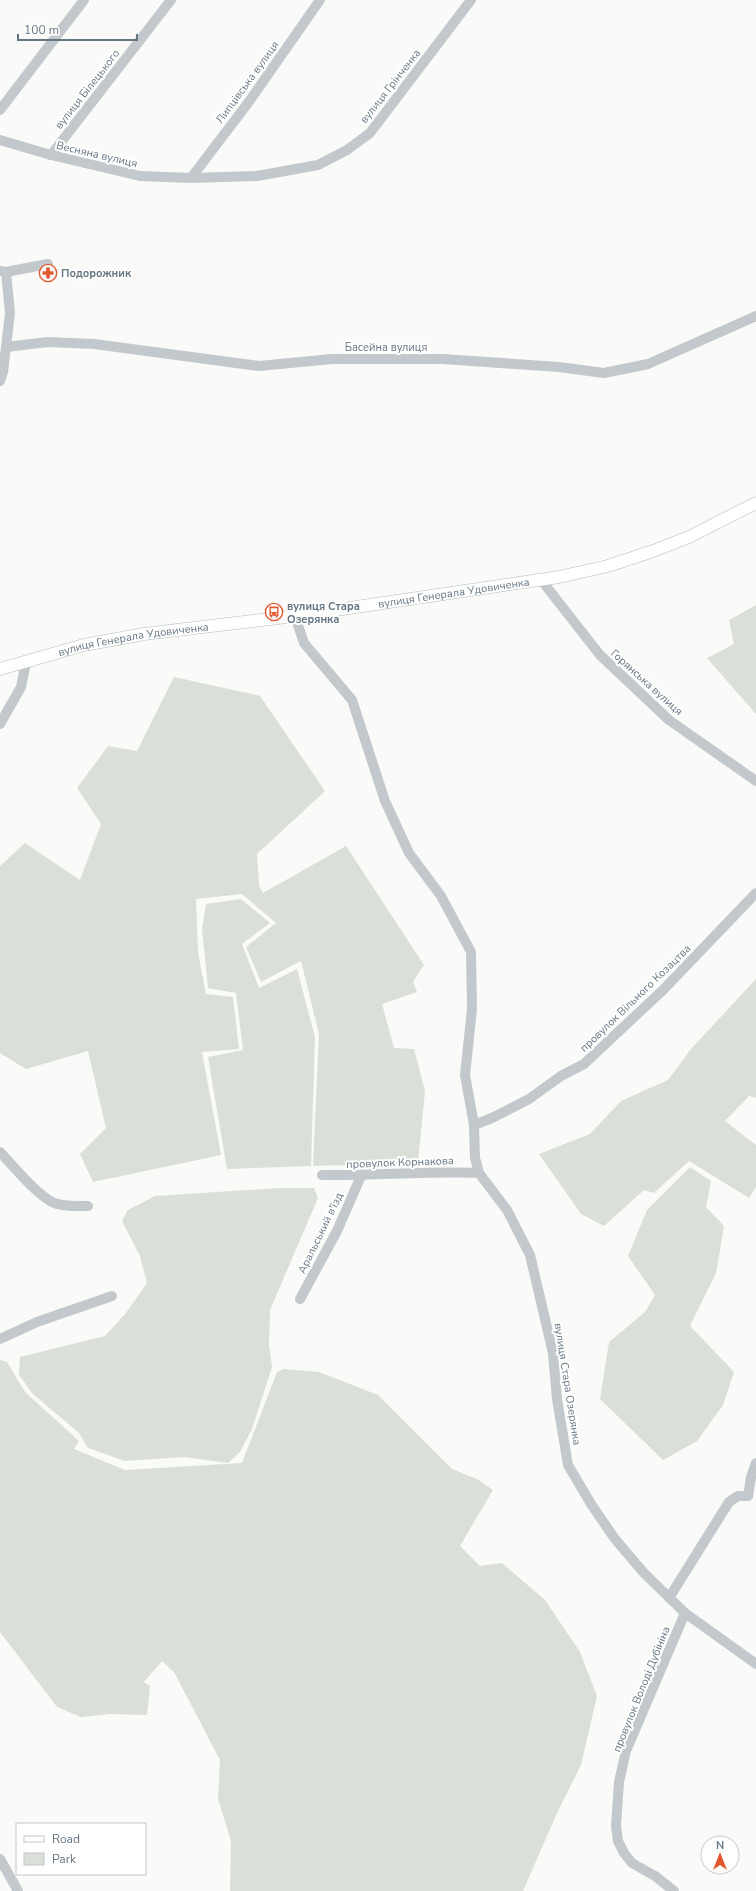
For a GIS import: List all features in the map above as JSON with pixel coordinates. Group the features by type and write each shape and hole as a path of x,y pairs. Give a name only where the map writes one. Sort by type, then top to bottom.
{"main road":[{"name":"вулиця Генерала Удовиченка","path":"0,669 84,645 144,634 295,616 542,580 608,566 689,537 756,503"}],"street":[{"path":"0,110 84,0"},
{"name":"вулиця Білецького","path":"51,155 171,0"},
{"name":"Липцівська вулиця","path":"191,178 248,103 320,0"},
{"name":"вулиця Грінченка","path":"191,178 256,176 318,166 347,150 370,133 471,0"},
{"name":"Весняна вулиця","path":"0,140 51,155 140,176 191,178"},
{"path":"0,381 3,372 10,313 3,272 48,264"},
{"name":"Басейна вулиця","path":"6,347 48,342 94,344 259,366 332,359 443,359 559,367 604,373 648,364 756,316"},
{"name":"Горянська вулиця","path":"542,580 600,655 669,720 756,781"},
{"name":"вулиця Стара Озерянка","path":"295,616 304,643 352,700 385,801 409,853 442,896 471,952 472,1009 465,1075 474,1125 476,1158 480,1172 507,1210 530,1255 553,1354 557,1399 568,1464 591,1504 615,1539 644,1573 685,1613 756,1664"},
{"path":"0,724 21,687 26,662"},
{"name":"провулок Вільного Козацтва","path":"474,1125 492,1118 529,1098 561,1076 584,1064 662,990 756,893"},
{"path":"0,1152 43,1196 53,1202 66,1206 88,1206"},
{"name":"провулок Корнакова","path":"322,1176 480,1172"},
{"name":"Аральський в'їзд","path":"300,1299 337,1231 361,1176"},
{"path":"0,1339 37,1322 112,1296"},
{"path":"669,1598 729,1502 738,1496 752,1499 751,1477 756,1463"},
{"name":"провулок Володі Дубініна","path":"674,1891 655,1876 632,1863 624,1853 618,1841 616,1826 619,1782 626,1750 685,1613"},
{"path":"0,1859 18,1891"}],"green space":[{"path":"756,605 756,714 707,658 734,644 729,620"},
{"path":"174,677 260,696 325,791 257,854 259,886 263,893 346,846 424,965 413,982 417,992 382,1004 394,1048 414,1049 425,1091 418,1163 313,1166 319,1034 301,961 261,982 246,947 276,923 242,894 196,899 198,953 206,994 233,997 239,1049 202,1052 221,1155 93,1182 80,1154 106,1128 88,1051 26,1069 0,1053 0,866 25,843 80,880 101,824 77,788 108,746 137,751"},
{"path":"241,899 270,923 242,944 259,988 297,969 315,1037 311,1166 227,1169 208,1057 243,1050 236,993 208,988 202,929 206,904"},
{"path":"756,979 756,1098 749,1096 725,1121 756,1145 756,1187 749,1198 689,1161 654,1193 644,1190 604,1226 581,1214 539,1154 590,1134 621,1101 668,1080 691,1049"},
{"path":"690,1167 711,1181 706,1207 724,1226 716,1273 690,1326 734,1372 723,1405 697,1441 663,1460 600,1399 609,1342 645,1312 655,1295 628,1256 647,1210"},
{"path":"280,1188 314,1188 318,1198 270,1310 269,1345 272,1367 252,1429 240,1452 228,1463 184,1457 125,1461 88,1448 79,1433 33,1394 19,1375 20,1357 105,1336 126,1313 147,1283 140,1256 122,1221 128,1210 155,1196"},
{"path":"0,1360 7,1362 25,1392 79,1441 74,1449 125,1470 242,1463 277,1372 284,1369 319,1372 378,1395 452,1469 477,1479 493,1490 460,1546 480,1566 502,1563 545,1600 580,1652 597,1696 581,1765 557,1813 523,1891 230,1891 231,1841 218,1799 220,1760 174,1672 162,1661 144,1682 150,1686 147,1715 110,1714 81,1717 57,1707 0,1632"}],"place":[{"name":"Подорожник","path":"48,273"},
{"name":"вулиця Стара Озерянка","path":"274,612"}]}
